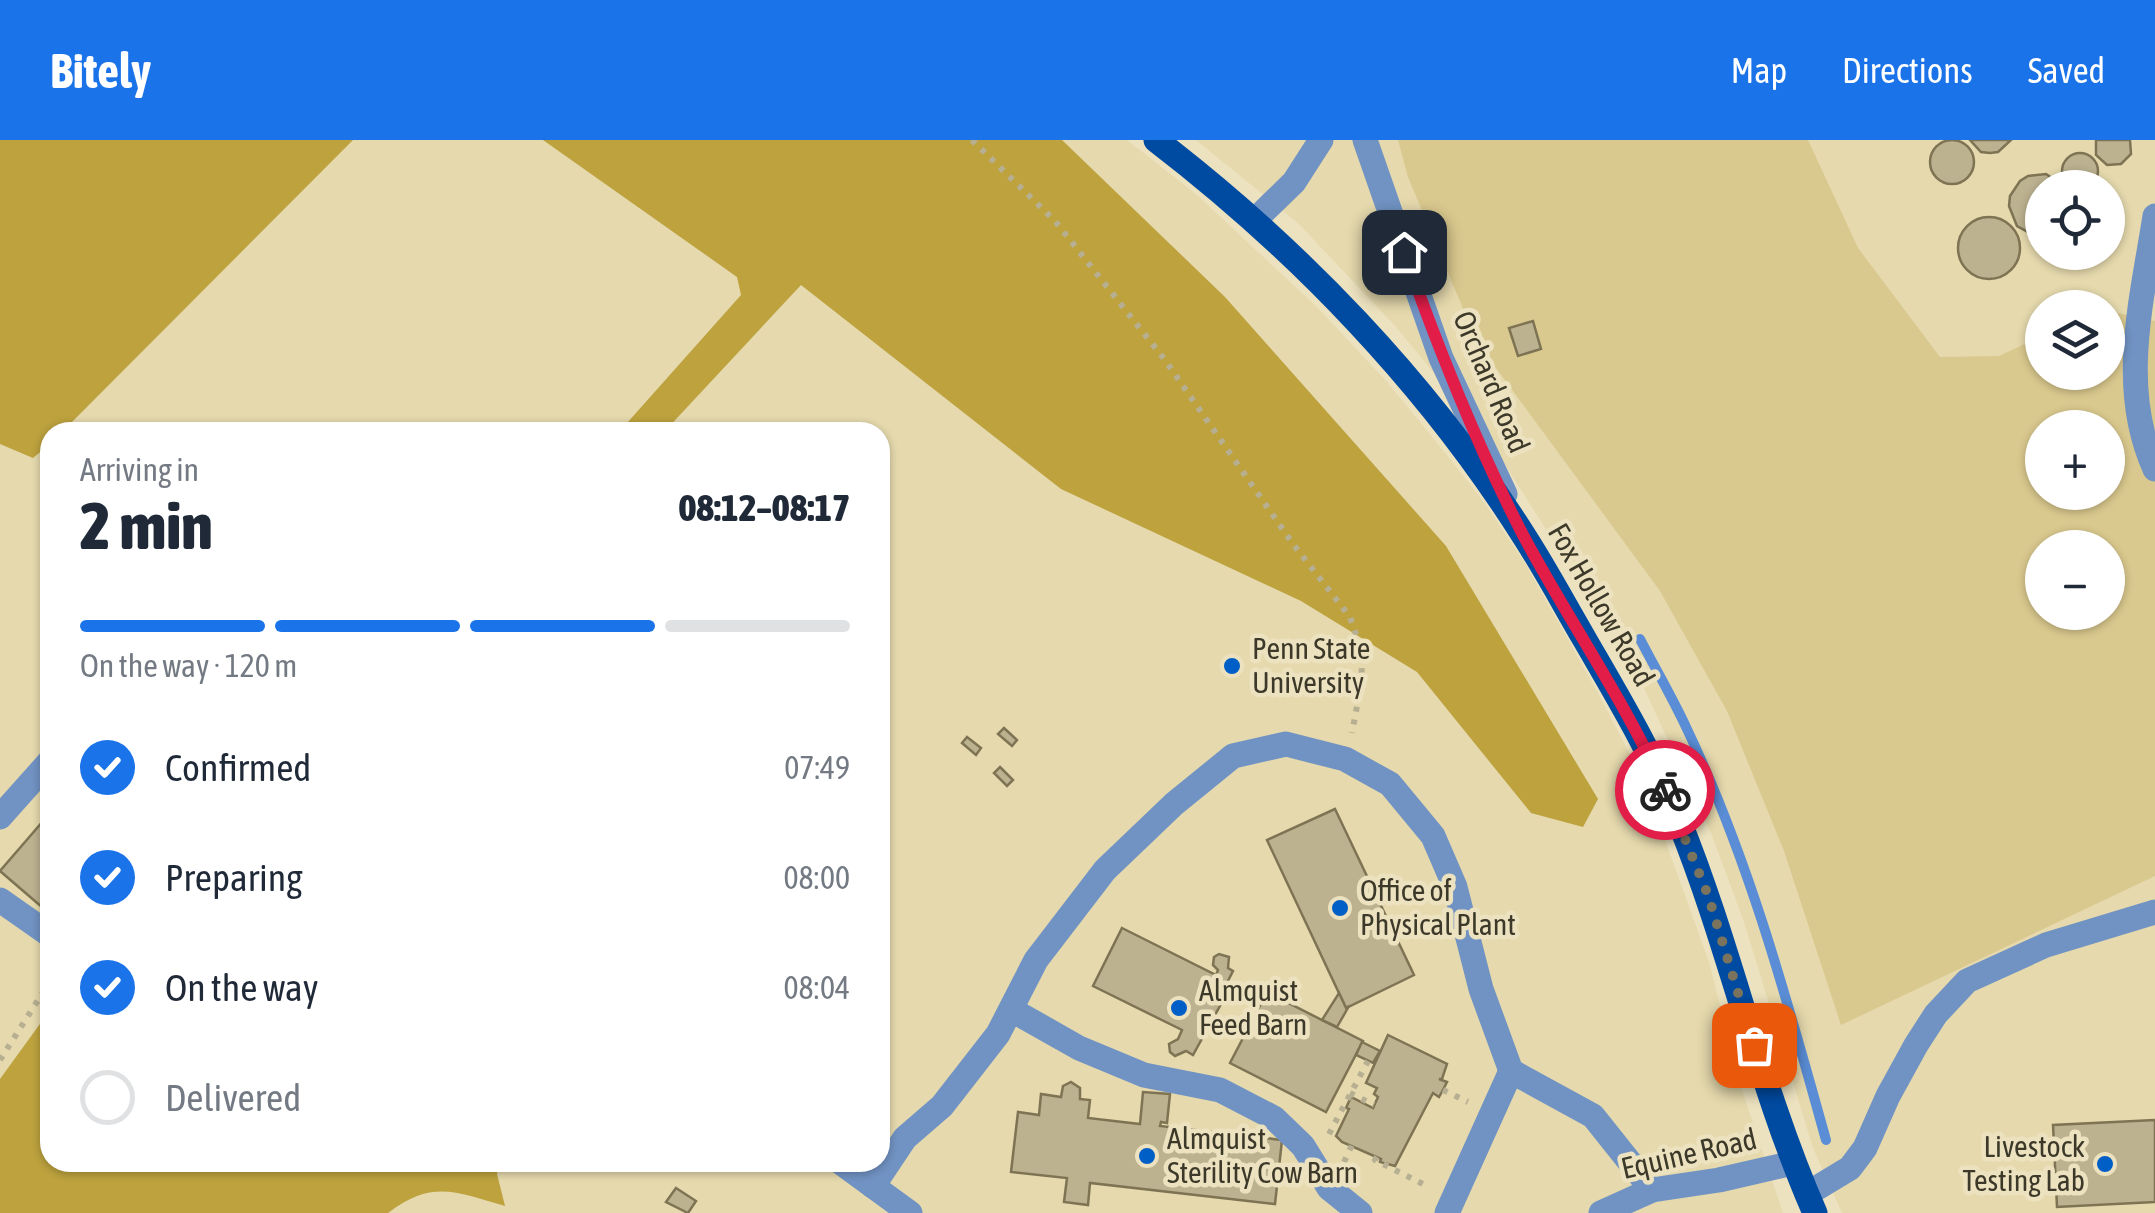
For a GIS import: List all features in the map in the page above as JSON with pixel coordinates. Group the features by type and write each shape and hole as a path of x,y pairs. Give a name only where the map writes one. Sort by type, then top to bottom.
{"main road":[{"name":"Fox Hollow Road","path":"1156,140 1318,281 1376,343 1440,420 1524,535 1642,740 1678,817 1708,895 1793,1163 1811,1204"}],"street":[{"path":"1254,222 1294,182 1321,140"},
{"name":"Orchard Road","path":"1365,140 1442,358 1524,535"},
{"path":"2155,216 2138,327 2134,393 2139,425 2155,469"},
{"path":"890,1160 905,1138 942,1106 998,1034 1036,960 1105,870 1174,804 1233,756 1286,744 1345,759 1390,784 1433,836 1456,887 1481,988 1510,1071 1593,1116 1652,1190"},
{"path":"0,817 40,772"},
{"path":"0,900 40,928"},
{"path":"1811,1204 1850,1168 1865,1148 1916,1045 1936,1014 1967,982 2046,945 2155,912"},
{"path":"1012,1010 1079,1048 1144,1075 1220,1090 1274,1118 1302,1146 1329,1188 1360,1213"},
{"path":"1450,1206 1510,1071"},
{"name":"Equine Road","path":"1601,1213 1652,1190 1793,1163"},
{"path":"854,1172 910,1213"},
{"path":"873,1186 882,1172"}],"path":[{"path":"972,140 1055,221 1164,360 1350,617 1362,649 1362,679 1345,759"},
{"path":"0,1060 40,998"},
{"path":"1328,1147 1329,1130 1368,1060"},
{"path":"1350,1093 1374,1105"},
{"path":"1346,1156 1352,1144"},
{"path":"1377,1157 1375,1160 1450,1206"}],"shaded area":[{"name":"Penn State University","path":"0,140 1127,140 1197,195 1317,307 1438,444 1484,502 1526,565 1637,768 1659,823 1709,962 1741,1087 1783,1213 0,1213"},
{"path":"0,140 353,140 72,422 40,422 40,452 33,458 0,444"},
{"path":"543,140 1062,140 1225,297 1446,546 1598,799 1583,827 1531,813 1417,672 1301,601 1061,489 801,285 673,422 628,422 741,295 737,277"},
{"path":"1196,140 2155,140 2155,1213 1842,1213 1813,1148 1744,922 1711,833 1636,671 1488,438 1395,326 1298,223"},
{"path":"1398,140 1808,140 1858,248 1940,357 1999,356 2025,344 2025,390 2125,390 2125,315 2155,321 2155,876 1841,1025 1784,851 1727,711 1660,591 1477,342 1408,177"},
{"path":"40,1024 40,1172 497,1172 505,1206 458,1193 432,1192 404,1202 388,1213 0,1213 0,1079"}],"building":[{"path":"1952,140 1968,146 1974,162 1968,178 1952,184 1936,178 1930,162 1936,146"},
{"path":"1970,140 2011,140 1998,152 1990,153 1981,152"},
{"path":"2096,140 2130,140 2131,154 2121,164 2107,165 2096,155"},
{"path":"2073,154 2087,154 2098,170 2062,170"},
{"path":"2025,178 2025,230 2017,226 2009,206 2010,196"},
{"path":"1989,217 2011,226 2020,248 2011,270 1989,279 1967,270 1958,248 1967,226"},
{"path":"1533,321 1541,349 1518,356 1509,328"},
{"path":"1004,728 1017,740 1012,746 998,734"},
{"path":"967,737 981,748 976,755 962,743"},
{"path":"1000,767 1013,780 1007,786 994,773"},
{"name":"Office of Physical Plant","path":"1335,809 1414,975 1346,1008 1267,840"},
{"path":"40,825 40,905 0,871"},
{"name":"Almquist Feed Barn","path":"1122,928 1216,975 1214,957 1229,957 1228,968 1233,971 1228,981 1232,984 1193,1055 1186,1051 1175,1056 1170,1052 1169,1044 1178,1039 1182,1030 1093,986"},
{"path":"1267,992 1363,1041 1326,1112 1230,1063"},
{"path":"1339,993 1346,1008 1349,1006 1337,1027 1322,1020"},
{"path":"1388,1035 1447,1064 1439,1079 1447,1082 1443,1090 1439,1097 1433,1093 1395,1166 1380,1162 1381,1159 1336,1136 1351,1097 1373,1108 1377,1088 1366,1083"},
{"path":"1362,1042 1380,1051 1373,1063 1356,1055"},
{"name":"Almquist Sterility Cow Barn","path":"1071,1082 1080,1088 1080,1099 1090,1100 1088,1118 1140,1124 1143,1092 1170,1094 1167,1123 1161,1122 1160,1126 1282,1140 1275,1204 1090,1183 1088,1205 1064,1202 1067,1178 1011,1172 1018,1112 1039,1115 1041,1094 1061,1097 1063,1086"},
{"name":"Livestock Testing Lab","path":"2155,1120 2155,1202 2057,1207 2053,1125"},
{"path":"676,1188 696,1201 688,1213 666,1202"}],"waterway":[{"path":"1640,639 1709,777 1748,879 1826,1140"}],"way so far":[{"path":"1665,790 1708,895 1754,1045"}],"place":[{"name":"Penn State University","path":"1232,666"},
{"name":"Office of Physical Plant","path":"1340,908"},
{"name":"Almquist Feed Barn","path":"1179,1008"},
{"name":"Almquist Sterility Cow Barn","path":"1147,1156"},
{"name":"Livestock Testing Lab","path":"2105,1164"}],"route":[{"path":"1404,252 1442,358 1524,535 1642,740 1665,790"}]}
